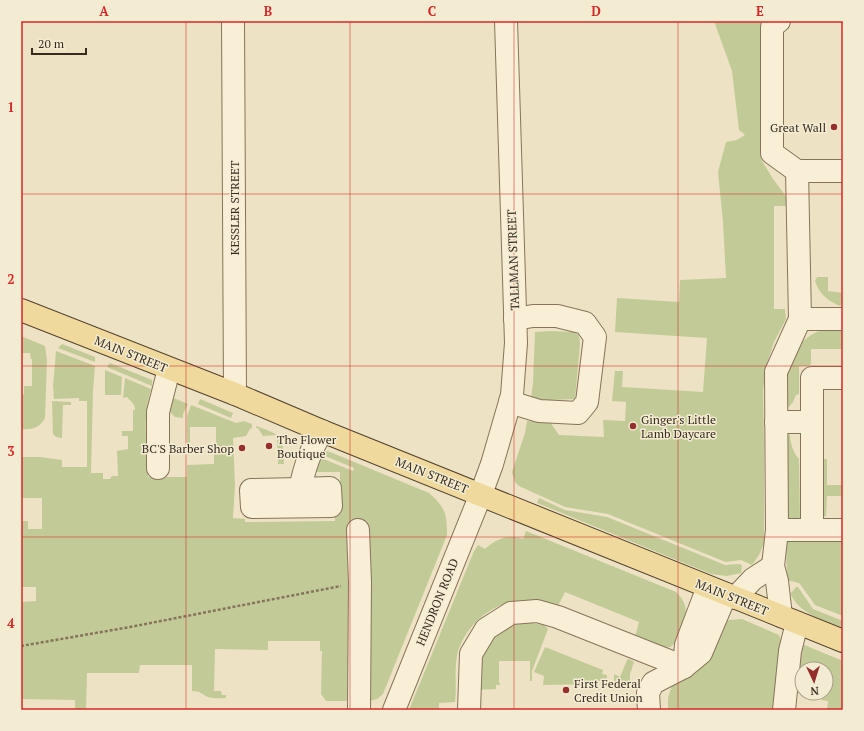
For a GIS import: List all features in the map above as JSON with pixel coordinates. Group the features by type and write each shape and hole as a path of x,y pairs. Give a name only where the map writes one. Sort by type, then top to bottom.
{"main road":[{"name":"MAIN STREET","path":"21,310 235,394 322,431 843,641"}],"street":[{"name":"KESSLER STREET","path":"233,21 235,394"},
{"name":"TALLMAN STREET","path":"481,494 492,464 512,395 516,343 506,21"},
{"path":"780,21 772,27 772,153 798,171 843,171"},
{"path":"784,710 790,651 789,620 773,566 776,530 776,372 800,319 798,171"},
{"path":"510,402 539,411 578,413 588,402 595,337 585,323 557,316 533,316 515,319"},
{"path":"800,319 843,319"},
{"path":"158,468 158,412 169,369"},
{"path":"812,530 812,378 843,378"},
{"path":"776,422 812,422"},
{"path":"300,489 303,472 312,448 322,431"},
{"name":"HENDRON ROAD","path":"394,710 481,494"},
{"path":"358,530 360,582 359,710"},
{"path":"776,530 843,530"},
{"path":"648,710 648,693 653,683 684,667 701,653 723,593 753,580 773,566"},
{"path":"469,710 471,654 486,629 511,613 537,611 558,617 684,667"}],"path":[{"path":"21,646 130,627 360,582"}],"green space":[{"path":"714,21 760,21 760,154 762,161 773,179 787,198 787,206 774,206 774,309 785,309 786,319 774,342 766,366 763,391 764,543 759,555 752,565 741,560 723,561 608,514 565,507 519,486 515,482 512,472 525,433 527,421 550,422 559,435 604,437 603,420 625,421 626,402 612,401 615,371 623,371 622,387 703,392 707,338 615,332 617,298 679,302 680,280 726,278 723,222 718,172 726,142 737,140 745,135 739,130 732,71"},
{"path":"817,277 828,277 828,291 843,293 843,305 840,306 828,299 819,290 815,281"},
{"path":"823,330 843,330 843,349 811,349 811,364 809,366 799,366 799,394 796,395 788,408 786,406 785,381 792,357 796,350 808,337"},
{"path":"535,332 573,332 579,335 580,344 575,399 531,399"},
{"path":"21,336 45,346 47,361 45,418 41,424 35,428 28,429 21,429 21,395 24,394 24,386 32,386 32,359 30,353 21,353"},
{"path":"62,344 95,357 95,362 58,348"},
{"path":"56,351 95,366 91,473 103,473 103,479 110,479 112,476 118,476 117,451 128,449 128,436 122,436 122,431 133,431 133,410 135,410 135,408 134,404 127,397 123,398 125,378 151,389 148,400 146,422 148,477 187,477 187,465 214,464 214,454 216,454 216,427 190,427 190,445 187,445 187,416 191,405 236,423 244,421 252,424 252,428 246,436 233,438 235,485 233,518 245,519 245,522 335,521 334,501 340,490 340,472 310,472 316,456 353,471 354,468 318,453 325,451 429,493 439,502 446,516 447,535 383,694 377,699 369,701 326,701 321,694 322,651 320,651 320,641 268,641 268,650 215,649 214,691 221,691 222,695 226,695 226,698 210,698 199,692 192,691 192,665 140,665 139,673 87,673 86,710 75,710 75,700 21,699 21,587 21,521 28,521 28,529 42,529 42,498 21,498 21,457 40,457 62,460 62,467 87,467 87,401 79,401 79,398 54,399 53,386","holes":["21,587 36,587 36,601 22,602"]},
{"path":"110,363 152,380 152,386 107,367"},
{"path":"105,370 122,377 121,395 105,395"},
{"path":"171,397 188,404 183,414 183,418 175,417 169,411"},
{"path":"200,399 233,413 231,418 198,404"},
{"path":"52,401 71,402 71,405 63,405 62,438 56,437 53,434"},
{"path":"256,426 276,435 263,436 258,428 256,428"},
{"path":"790,434 792,447 799,459 800,520 787,523 786,438"},
{"path":"276,435 280,438 283,447 284,464 278,464"},
{"path":"820,459 827,459 827,485 843,485 843,496 827,496 826,516 823,517"},
{"path":"539,498 565,510 607,517 725,565 740,564 742,566 741,573 727,576 711,574 537,503"},
{"path":"526,531 676,592 683,600 686,614 680,635 675,643 670,647 664,648 635,637 639,622 565,592 558,606 529,600 513,601 491,610 482,617 473,625 460,645 457,656 455,702 439,703 439,710 409,710 474,551 478,545 485,549 502,538 512,537 523,539"},
{"path":"843,538 843,616 815,605 800,584 787,580 786,545 788,540"},
{"path":"796,587 798,587 813,609 843,621 843,628 814,616 795,602 791,593"},
{"path":"742,619 779,635 782,642 776,710 668,710 668,698 672,685 724,622"},
{"path":"526,622 544,625 548,629 532,671 532,681 530,681 530,661 499,661 500,685 496,685 496,689 476,690 478,661 492,637 516,623"},
{"path":"802,644 843,661 843,710 827,710 828,701 834,701 834,661 797,661"},
{"path":"545,647 603,670 602,674 607,675 607,681 594,681 594,684 543,685 544,676 534,672"},
{"path":"629,659 634,662 630,674 630,684 623,684 623,681 614,681 614,674 620,677 627,660"},
{"path":"794,669 794,683 789,685"}],"place":[{"name":"Great Wall","path":"834,127"},
{"name":"Ginger's Little Lamb Daycare","path":"633,426"},
{"name":"The Flower Boutique","path":"269,446"},
{"name":"BC'S Barber Shop","path":"242,448"},
{"name":"First Federal Credit Union","path":"566,690"}]}
